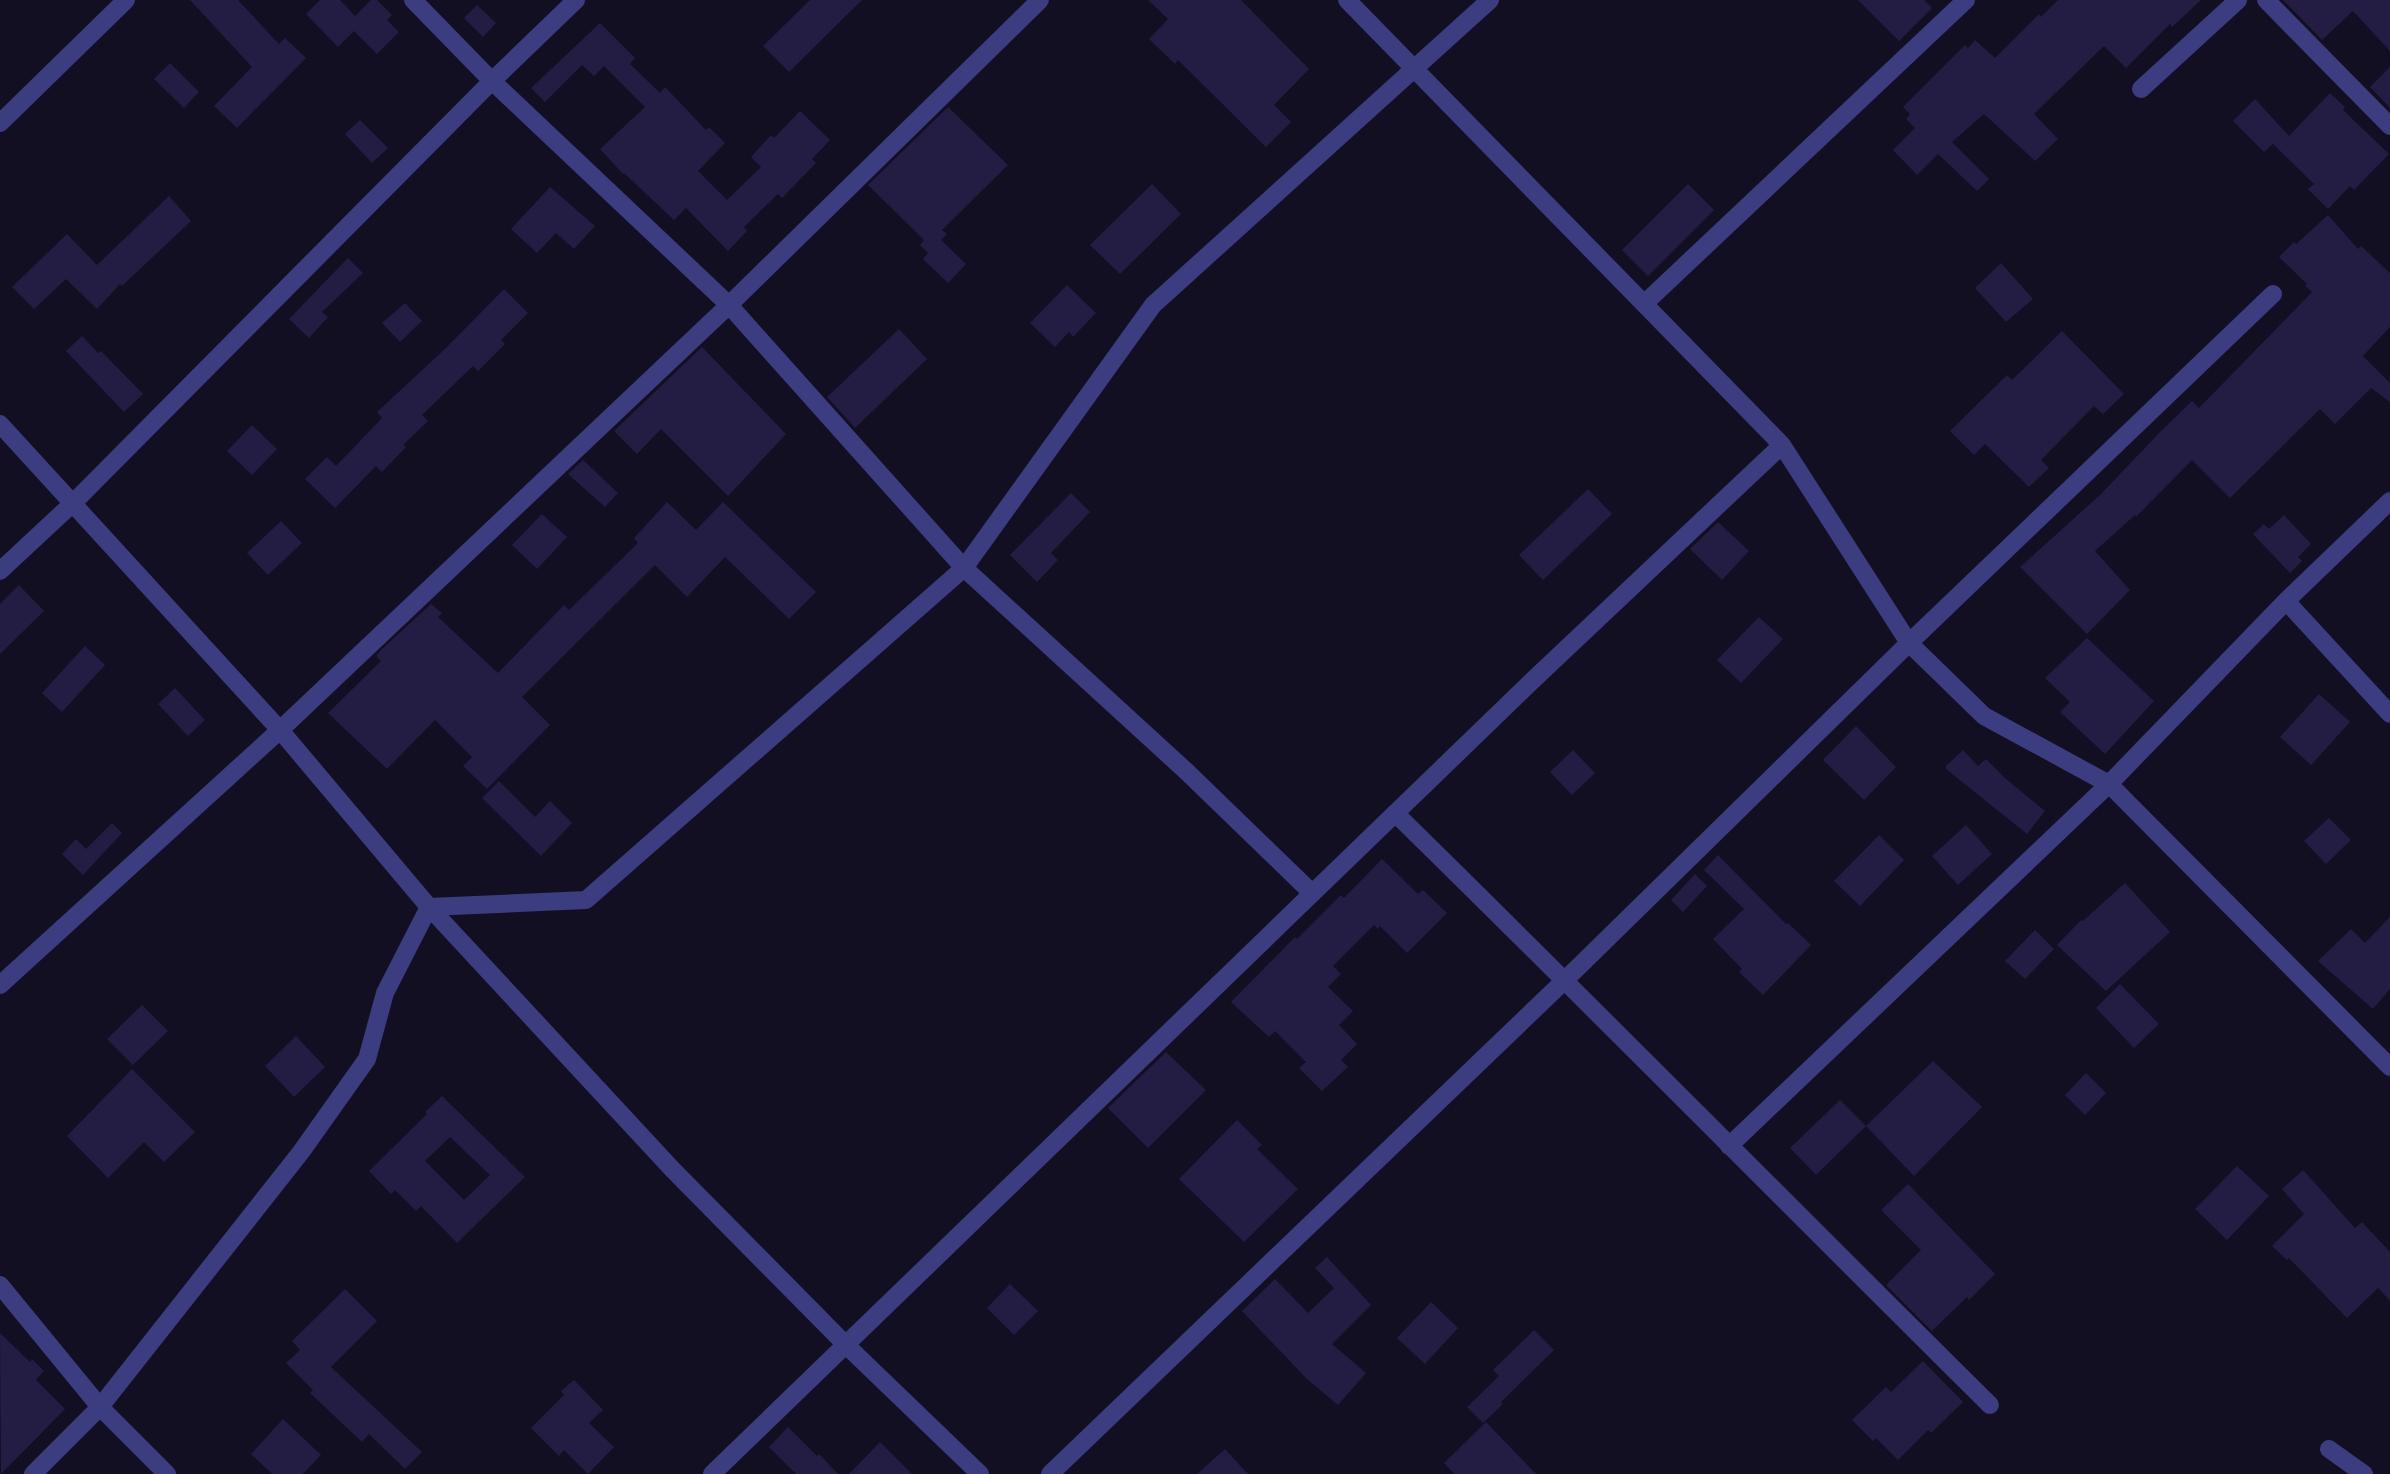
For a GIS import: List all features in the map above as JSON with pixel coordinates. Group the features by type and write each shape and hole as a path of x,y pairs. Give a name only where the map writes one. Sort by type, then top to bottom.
{"street":[{"path":"0,123 126,0"},
{"path":"413,0 492,81 729,305 964,568 1186,771 1312,893"},
{"path":"0,571 72,504 576,0"},
{"path":"0,985 280,730 729,305 1040,0"},
{"path":"1347,0 1782,445 1909,643 1984,716 2109,784 2390,1067"},
{"path":"429,907 586,900 964,568 1153,305 1490,0"},
{"path":"1645,303 1966,0"},
{"path":"2141,89 2238,0"},
{"path":"2266,0 2390,126"},
{"path":"1050,1474 2273,294"},
{"path":"0,424 280,730 429,907 673,1170 846,1345 980,1474"},
{"path":"712,1474 1544,669 1782,445"},
{"path":"1729,1146 2109,784 2286,601 2390,501"},
{"path":"2286,601 2390,714"},
{"path":"1395,813 1990,1405"},
{"path":"33,1474 100,1407 301,1152 367,1059 385,993 429,907"},
{"path":"0,1285 100,1407 167,1474"},
{"path":"2329,1449 2364,1474"}],"building":[{"path":"190,0 238,0 279,44 285,38 306,58 237,128 214,106 252,67"},
{"path":"320,0 340,0 355,16 371,0 377,0 392,15 387,20 399,32 377,54 354,31 338,47 306,14"},
{"path":"810,0 862,0 789,72 763,46"},
{"path":"1148,0 1241,0 1309,69 1274,105 1291,122 1266,147 1178,60 1175,64 1149,39 1168,19"},
{"path":"1858,0 1924,0 1932,8 1899,41"},
{"path":"2058,0 2201,0 2172,27 2170,24 2126,68 2104,46 2034,114 2058,139 2035,161 1984,114 1952,142 1989,179 1977,191 1938,154 1917,175 1893,150 1915,128 1906,119 1910,114 1903,107 1965,45 1968,48 1975,40 1995,58 2039,14 2041,17"},
{"path":"2283,0 2390,0 2390,51 2353,11 2322,40"},
{"path":"477,5 496,23 483,37 464,18"},
{"path":"600,23 635,58 630,64 660,93 665,87 706,130 709,127 725,143 698,171 727,200 761,167 751,157 800,111 830,140 812,159 816,163 782,198 778,194 744,227 747,231 728,251 686,208 674,220 600,149 645,107 604,66 594,76 582,65 545,102 531,88"},
{"path":"170,63 199,92 184,108 154,79"},
{"path":"2390,67 2390,108 2370,87"},
{"path":"2330,93 2345,107 2343,110 2389,154 2354,190 2350,186 2328,209 2308,189 2314,184 2273,144 2264,152 2233,121 2255,99 2289,136"},
{"path":"948,107 1008,165 942,230 947,234 941,240 966,264 948,283 923,259 928,253 920,245 924,240 868,185"},
{"path":"360,120 388,148 372,163 345,134"},
{"path":"1152,184 1181,214 1120,274 1090,245"},
{"path":"1688,184 1714,210 1648,276 1622,250"},
{"path":"550,187 595,226 574,249 556,233 537,253 511,229"},
{"path":"169,196 191,221 122,286 120,284 97,309 66,279 34,309 12,287 67,234 97,265"},
{"path":"2328,215 2358,249 2361,246 2390,273 2390,327 2363,356 2390,383 2390,402 2371,388 2335,424 2320,409 2230,498 2192,460 2136,517 2095,551 2130,590 2087,634 2020,567 2101,494 2192,401 2199,408 2312,292 2279,257"},
{"path":"348,258 363,273 322,312 328,317 309,338 289,319"},
{"path":"2001,263 2033,299 2006,322 1975,288"},
{"path":"1067,285 1096,313 1073,337 1069,332 1055,347 1030,323"},
{"path":"504,289 528,313 501,340 505,344 478,371 473,366 422,415 428,421 403,445 406,447 382,472 376,466 335,508 305,479 327,457 336,466 382,418 377,412"},
{"path":"405,303 422,321 400,342 382,323"},
{"path":"899,329 927,359 855,428 827,397"},
{"path":"2062,331 2124,394 2103,414 2094,406 2041,460 2049,468 2029,487 1985,444 1974,455 1950,431 2007,375 2012,380"},
{"path":"82,336 143,394 124,412 66,351"},
{"path":"702,347 786,434 728,496 661,429 637,454 614,431"},
{"path":"252,425 277,449 252,475 227,451"},
{"path":"583,460 618,493 605,507 568,474"},
{"path":"1588,489 1612,514 1543,580 1519,555"},
{"path":"1071,493 1090,512 1051,553 1058,560 1037,582 1010,555"},
{"path":"667,502 696,530 723,502 816,592 789,619 725,557 687,597 655,565 522,697 550,725 487,789 463,766 472,757 435,720 387,769 328,713 381,661 376,656 381,650 431,604 442,613 438,617 498,673 564,605 569,610 638,543 634,538"},
{"path":"542,514 567,537 537,569 512,545"},
{"path":"2284,515 2311,544 2298,557 2302,561 2290,573 2253,534 2264,524 2269,529"},
{"path":"281,521 302,543 268,575 247,553"},
{"path":"1718,522 1749,551 1722,580 1690,549"},
{"path":"19,585 44,611 0,654 0,604"},
{"path":"1759,617 1783,639 1741,683 1717,660"},
{"path":"2087,638 2154,701 2105,754 2060,712 2070,702 2045,678"},
{"path":"85,646 105,665 62,712 42,693"},
{"path":"175,688 205,720 188,736 158,704"},
{"path":"2319,694 2350,722 2311,765 2280,737"},
{"path":"1856,726 1896,767 1864,800 1823,760"},
{"path":"1573,750 1595,773 1572,795 1550,772"},
{"path":"1963,750 1978,766 1986,759 2045,811 2027,834 1946,769"},
{"path":"499,781 535,817 550,801 572,823 541,856 482,798"},
{"path":"2329,818 2351,840 2326,864 2304,841"},
{"path":"112,823 122,833 83,875 62,854 76,839 86,849"},
{"path":"1966,825 1992,854 1958,885 1932,856"},
{"path":"1879,835 1904,860 1860,906 1834,881"},
{"path":"1718,855 1811,945 1763,995 1739,972 1742,969 1713,939 1744,909 1704,870"},
{"path":"1382,859 1418,894 1423,890 1447,913 1407,953 1380,926 1378,929 1374,925 1333,966 1341,974 1328,987 1353,1011 1339,1025 1357,1044 1341,1060 1348,1067 1322,1091 1299,1068 1306,1062 1275,1031 1269,1037 1231,1002 1295,937 1297,939 1341,895 1344,898"},
{"path":"1695,874 1707,886 1683,912 1671,900"},
{"path":"2125,883 2170,932 2106,991 2057,945"},
{"path":"2390,917 2390,989 2373,1009 2318,961 2351,929 2365,943"},
{"path":"2035,930 2054,949 2025,979 2005,961"},
{"path":"2120,984 2159,1024 2134,1048 2096,1008"},
{"path":"142,1005 168,1031 133,1065 107,1039"},
{"path":"296,1036 325,1067 294,1097 265,1066"},
{"path":"1166,1052 1206,1090 1148,1148 1108,1108"},
{"path":"1933,1061 1982,1107 1914,1176 1866,1126"},
{"path":"132,1069 195,1132 164,1162 144,1142 108,1178 67,1136"},
{"path":"2086,1073 2106,1093 2085,1115 2065,1095"},
{"path":"442,1096 525,1177 457,1243 421,1206 416,1211 395,1190 391,1194 369,1171 427,1114 425,1112","holes":["450,1137 490,1175 464,1200 425,1161"]},
{"path":"1840,1100 1866,1126 1816,1175 1790,1148"},
{"path":"1237,1120 1262,1145 1257,1149 1298,1189 1244,1242 1179,1179"},
{"path":"2237,1166 2269,1196 2227,1240 2195,1209"},
{"path":"2303,1170 2355,1228 2362,1222 2390,1252 2390,1301 2378,1288 2347,1318 2289,1258 2287,1260 2272,1246 2304,1214 2282,1189"},
{"path":"1908,1184 1995,1274 1932,1331 1886,1285 1921,1250 1881,1210"},
{"path":"1327,1257 1371,1305 1332,1344 1366,1373 1338,1405 1307,1379 1242,1311 1275,1279 1308,1313 1334,1288 1315,1268"},
{"path":"1010,1284 1038,1311 1014,1335 987,1308"},
{"path":"345,1289 377,1321 331,1367 422,1452 405,1469 369,1434 362,1442 310,1393 313,1390 286,1363 300,1350 292,1341"},
{"path":"1431,1302 1458,1328 1425,1364 1397,1338"},
{"path":"1534,1330 1554,1350 1483,1423 1467,1407 1499,1376 1493,1370"},
{"path":"0,1333 44,1371 36,1380 65,1409 1,1474"},
{"path":"1923,1361 1963,1402 1931,1433 1928,1430 1898,1460 1852,1420 1886,1387 1891,1392"},
{"path":"574,1380 603,1410 589,1423 614,1447 588,1474 564,1450 559,1456 531,1428 564,1395 561,1391"},
{"path":"283,1419 321,1455 303,1474 272,1474 251,1454"},
{"path":"1486,1422 1536,1474 1454,1474 1444,1463"},
{"path":"788,1427 838,1474 796,1474 769,1447"},
{"path":"880,1442 912,1474 849,1474"},
{"path":"1225,1449 1248,1474 1197,1474"}]}
